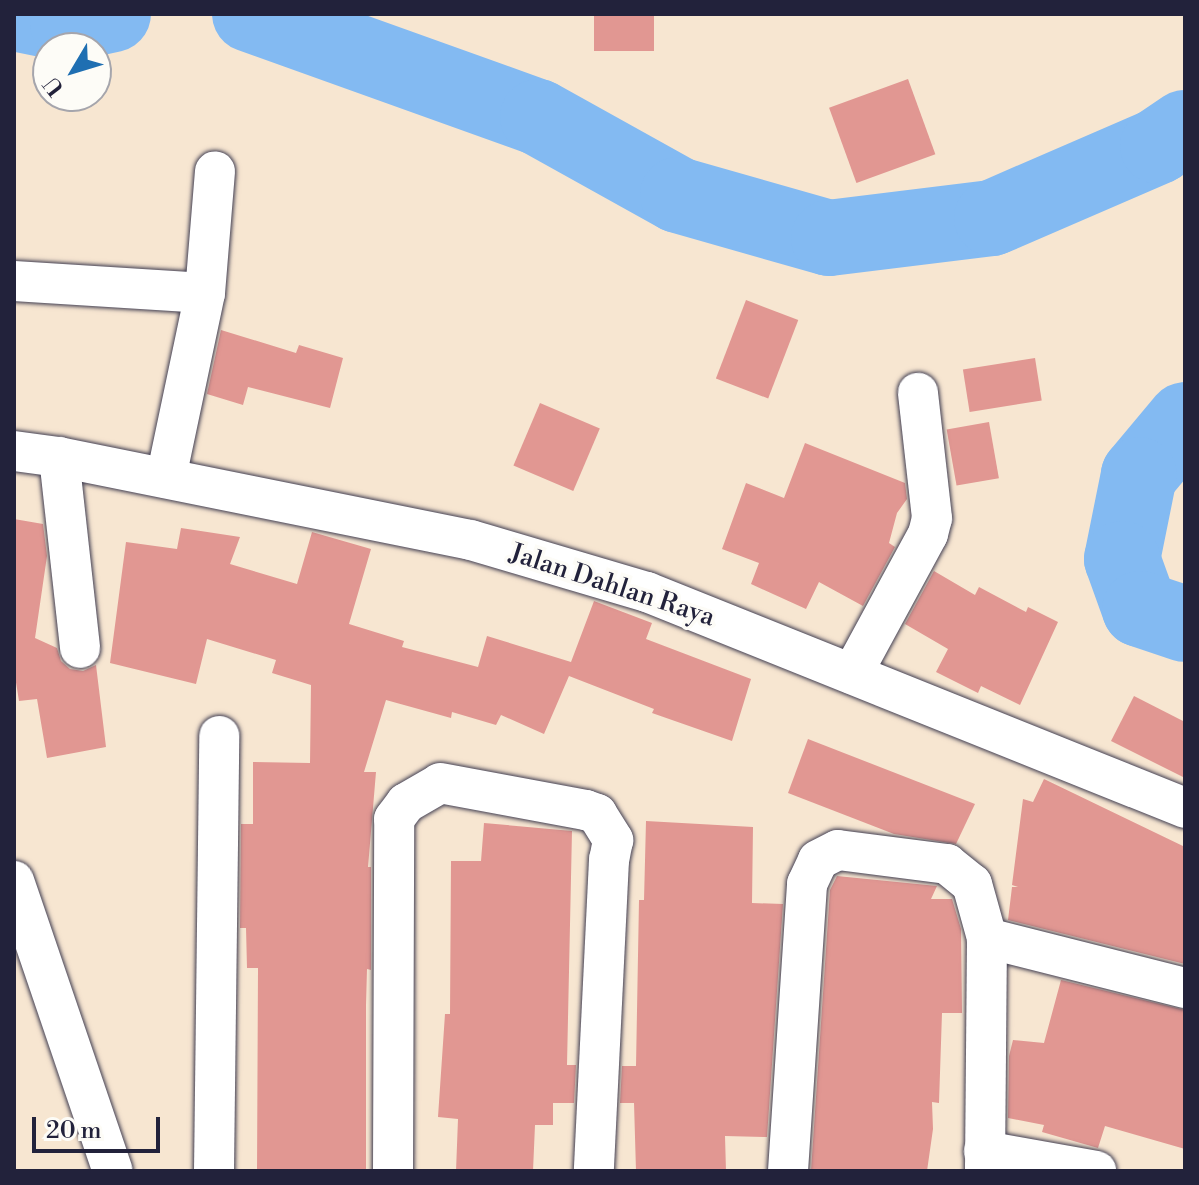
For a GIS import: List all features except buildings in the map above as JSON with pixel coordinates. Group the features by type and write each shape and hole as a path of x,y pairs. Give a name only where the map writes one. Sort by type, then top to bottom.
{"street":[{"path":"166,478 205,293 215,171"},
{"path":"14,281 205,293"},
{"path":"852,674 928,534 932,518 918,393"},
{"name":"Jalan Dahlan Raya","path":"14,451 59,457 471,540 647,592 1185,808"},
{"path":"59,457 80,648"},
{"path":"214,1171 219,736"},
{"path":"393,1171 394,819 406,803 440,783 586,810 597,814 613,840 609,860 594,1171"},
{"path":"788,1171 807,884 818,860 838,850 947,864 972,884 987,938 985,1161 1088,1170"},
{"path":"14,881 113,1171"},
{"path":"987,938 1185,988"}],"waterway":[{"path":"19,14 68,24 113,14"},
{"path":"250,14 538,117 678,195 829,238 992,218 1158,146 1185,128"},
{"path":"1185,420 1139,475 1122,559 1140,609 1185,624"}]}
